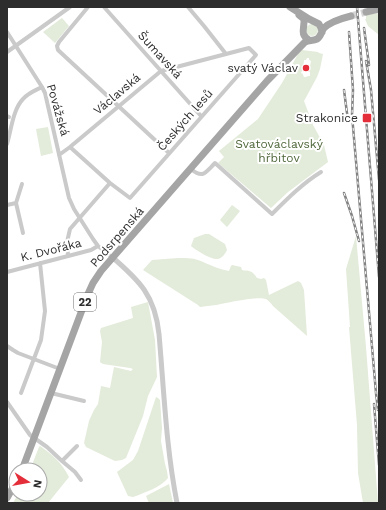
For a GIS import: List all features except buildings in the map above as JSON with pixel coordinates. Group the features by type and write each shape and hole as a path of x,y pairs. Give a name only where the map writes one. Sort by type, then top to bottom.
{"main road":[{"path":"292,9 316,23 321,28 322,32"},
{"path":"292,9 304,19 303,30 306,37"},
{"path":"366,9 379,9"},
{"name":"Podsrpenská","path":"34,438 91,288 97,276 112,257 267,82 305,42 306,37 315,40 317,39 324,28 351,13 322,24 308,22 304,26"},
{"name":"22","path":"25,462 34,438"}],"street":[{"path":"7,52 70,7"},
{"path":"88,7 59,42 57,46 58,50 169,153"},
{"name":"Šumavská","path":"104,7 202,116"},
{"path":"188,7 226,54"},
{"name":"Povážská","path":"7,32 45,94 59,155"},
{"name":"Václavská","path":"59,155 161,70 249,48 256,55"},
{"name":"Českých lesů","path":"110,183 130,198 256,55"},
{"path":"7,144 15,114 20,102 28,94 42,87"},
{"path":"68,256 67,242 70,229 110,183 70,147"},
{"path":"59,155 69,198 79,218 98,246 112,257 142,286 153,304 157,317 168,446 177,503"},
{"path":"191,169 197,174 202,175 215,163 272,214 305,183 321,172"},
{"path":"22,184 16,203 22,233"},
{"path":"7,205 16,203"},
{"name":"K. Dvořáka","path":"7,272 91,250 98,246"},
{"path":"21,392 41,340 45,311 40,263"},
{"path":"7,346 13,350 60,369"},
{"path":"51,393 84,401"},
{"path":"7,402 28,433 47,447 75,472 81,480"},
{"path":"62,461 77,446"}],"green space":[{"path":"379,13 379,35 368,26 365,19 366,15"},
{"path":"62,18 69,26 55,43 43,32"},
{"path":"314,24 317,25 317,35 310,36 307,35 306,28 307,25"},
{"name":"Svatováclavský hřbitov","path":"302,50 323,54 317,77 304,101 313,125 324,145 328,162 288,192 271,208 218,163 224,157 219,151 258,119 282,83 298,54","holes":["309,58 311,61 309,72 310,76 304,77 301,73 303,70 304,60"]},
{"path":"48,127 53,153 41,156 36,129"},
{"path":"232,205 240,211 227,227 220,220"},
{"path":"209,234 225,244 227,250 221,258 212,258 191,246 194,238"},
{"path":"356,236 378,503 363,503 358,473 357,425 346,269"},
{"path":"178,258 196,259 217,268 229,271 232,265 241,267 242,270 252,272 257,278 264,278 266,280 269,295 298,281 301,283 304,290 307,336 266,299 249,299 200,307 143,270 152,260"},
{"path":"148,302 155,340 157,377 148,396 143,416 126,458 115,461 86,447 84,443 89,421 98,404 101,386 110,388 114,367 131,371 133,369 103,364 100,362 102,342 100,331 101,328 133,318 131,307"},
{"path":"156,397 160,400 162,428 161,441 168,478 157,487 147,492 133,497 128,496 117,472 133,460 138,451"},
{"path":"40,446 57,460 69,477 48,503 13,503 48,502 48,462 33,462"},
{"path":"169,484 173,503 149,503 146,496"}],"tunnel":[{"path":"351,16 366,12"}],"railway":[{"path":"357,7 379,277"},
{"path":"364,28 369,65"},
{"path":"349,32 353,90 352,115 378,410"},
{"path":"366,61 371,90 379,180"},
{"path":"344,90 348,121"},
{"path":"344,193 359,241"},
{"path":"374,404 379,465"}],"place":[{"name":"svatý Václav","path":"306,68"},
{"name":"Strakonice","path":"367,118"}]}
